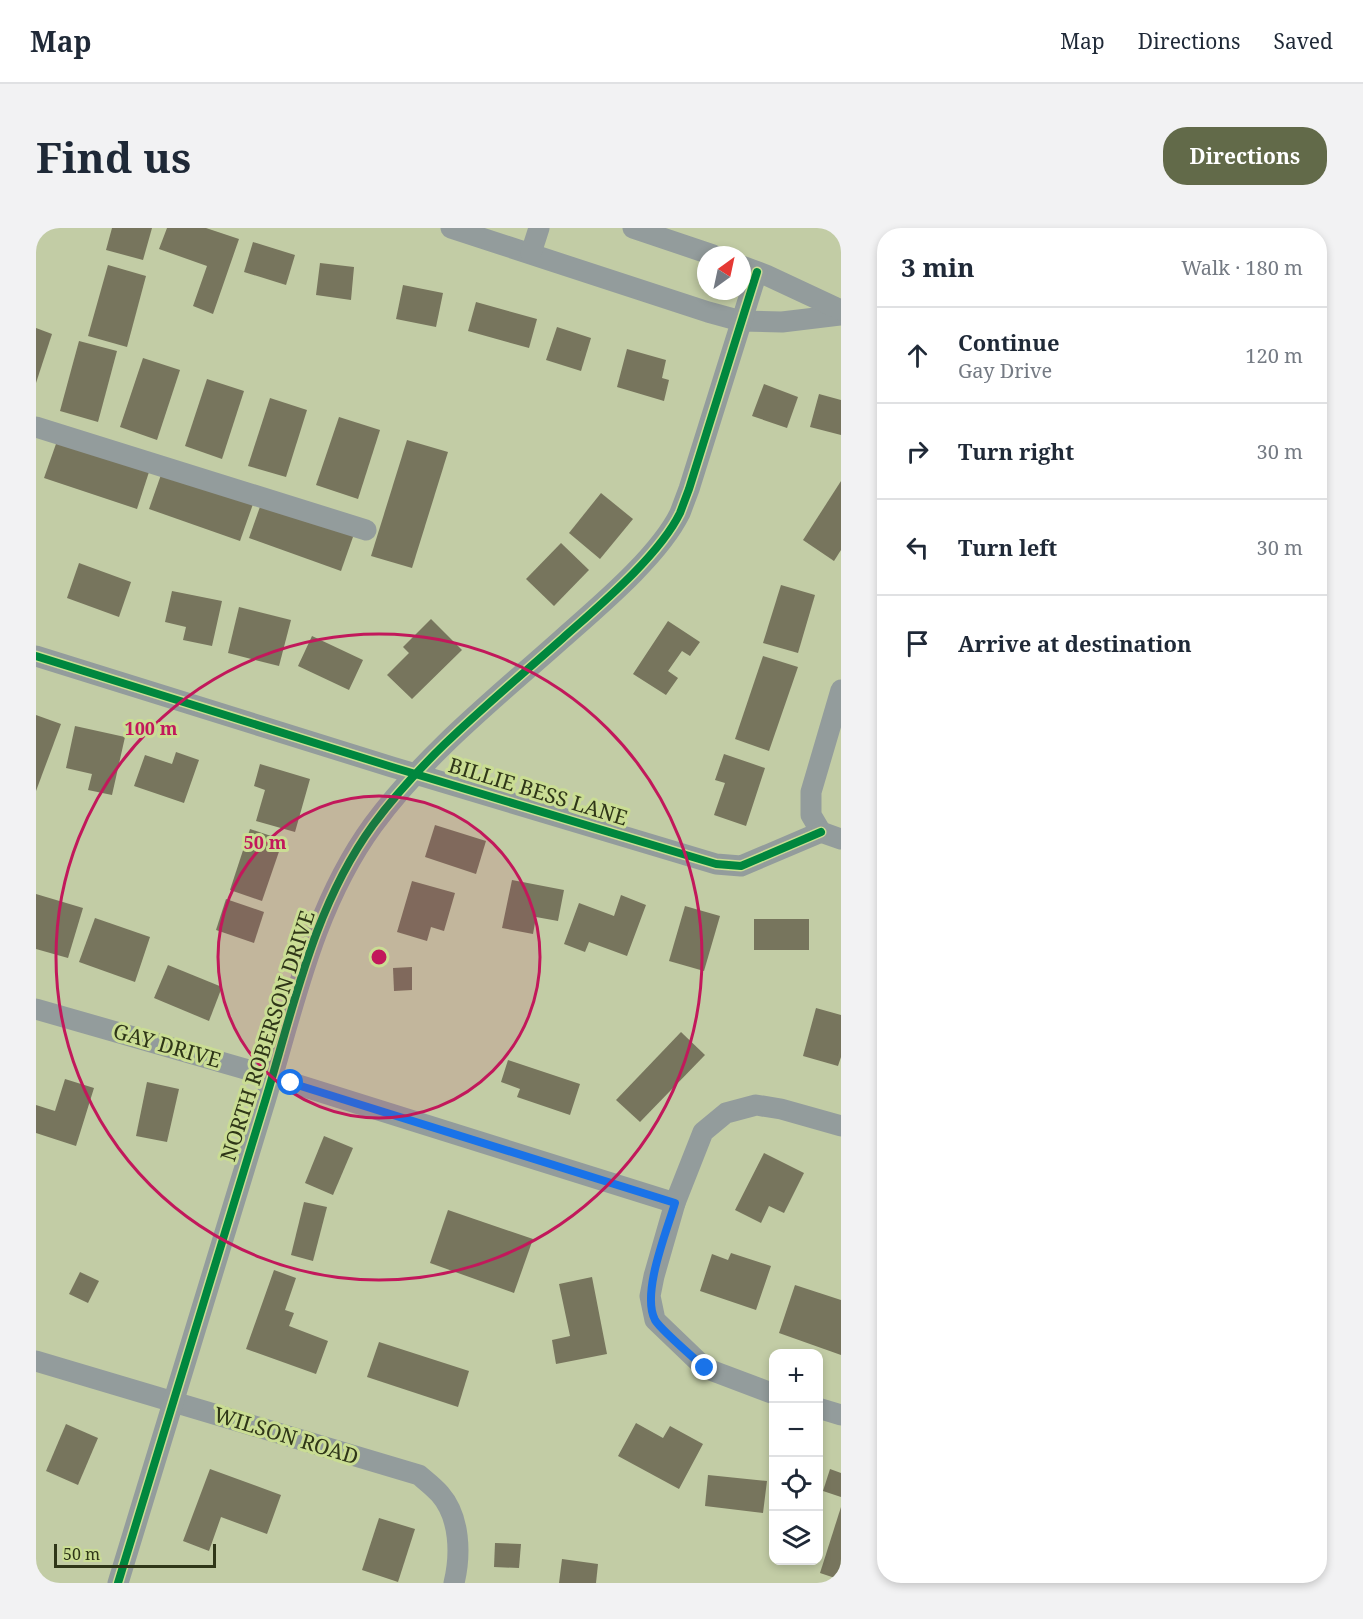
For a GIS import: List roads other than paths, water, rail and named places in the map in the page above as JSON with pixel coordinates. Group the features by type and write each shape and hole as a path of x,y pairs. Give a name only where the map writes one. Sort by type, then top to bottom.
{"street":[{"path":"452,228 486,233 531,253 741,321 782,322 841,315"},
{"path":"531,253 539,228"},
{"path":"633,228 697,250"},
{"path":"751,270 841,310"},
{"name":"NORTH ROBERSON DRIVE","path":"118,1583 273,1077 302,971 327,906 342,875 372,826 415,774 443,745 602,603 663,538 679,514 689,489 741,321 744,300"},
{"path":"36,427 366,530"},
{"name":"BILLIE BESS LANE","path":"36,656 415,774 716,864 741,866 821,832"},
{"path":"841,690 811,792 811,815 821,832 841,838"},
{"name":"GAY DRIVE","path":"36,1008 273,1077 675,1203"},
{"path":"769,1392 705,1368 655,1320 650,1296 654,1276 675,1203 703,1132 726,1113 756,1105 781,1108 841,1126"},
{"name":"WILSON ROAD","path":"36,1361 419,1475 440,1493 453,1513 458,1539 454,1583"},
{"path":"823,1409 841,1415"}]}
